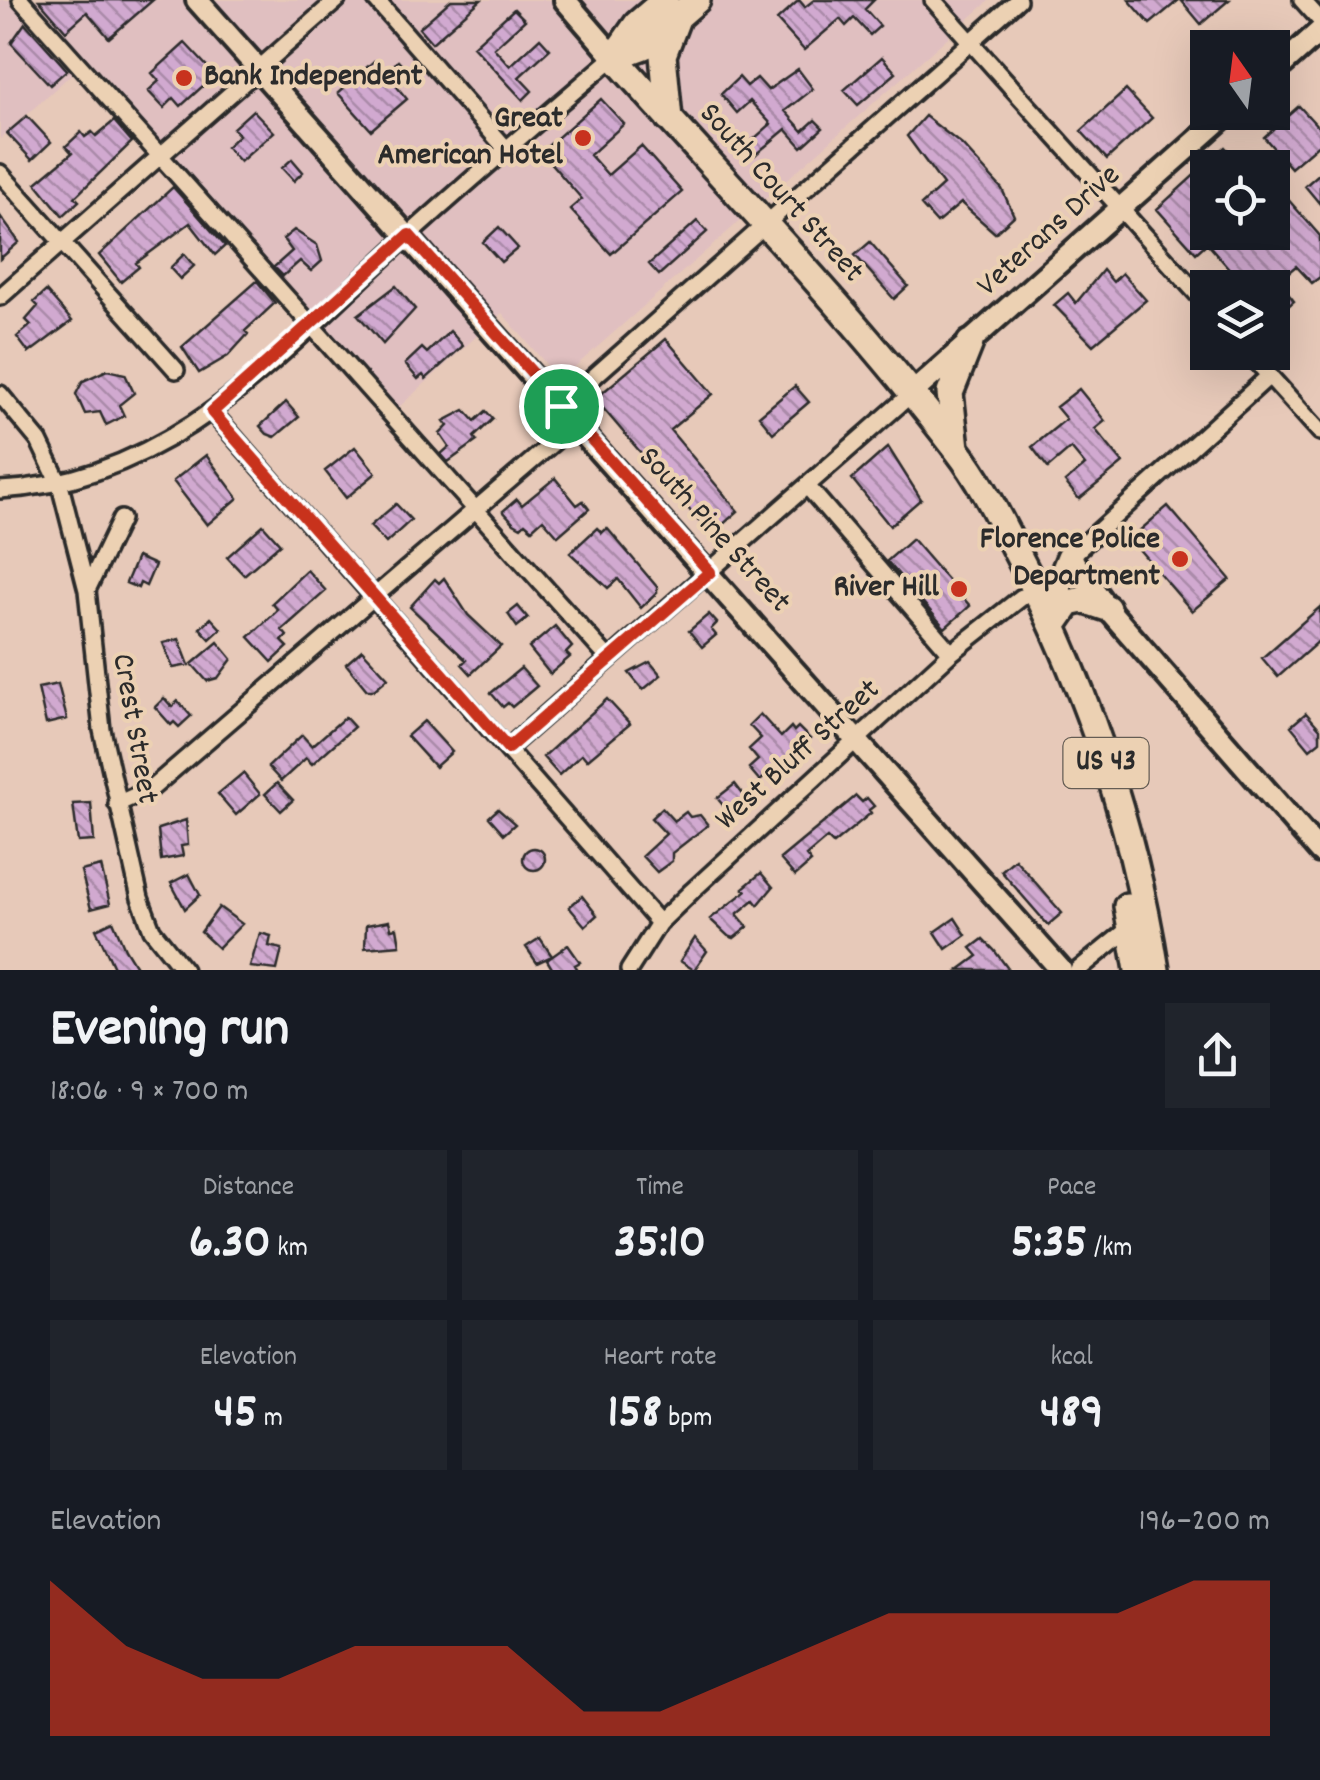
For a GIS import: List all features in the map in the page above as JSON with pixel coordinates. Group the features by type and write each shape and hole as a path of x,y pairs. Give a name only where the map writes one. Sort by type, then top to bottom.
{"highway":[{"path":"614,56 644,46 680,5"},
{"path":"669,119 663,54 680,5"},
{"name":"South Court Street","path":"614,56 948,441"},
{"path":"948,441 950,394 970,343"},
{"name":"US 43","path":"948,441 1024,566 1053,626 1112,780 1142,892 1156,970"},
{"name":"US 43","path":"948,441 944,457 1022,597 1092,770 1134,955"},
{"path":"1024,566 1050,567 1070,557"},
{"path":"1053,626 1059,584 1070,557"},
{"path":"1053,626 1070,603 1083,600 1107,608"}],"main road":[{"name":"South Court Street","path":"565,0 614,56"},
{"name":"South Pine Street","path":"200,1 1061,970"},
{"path":"1290,58 1320,31"},
{"name":"Veterans Drive","path":"910,396 1209,130"},
{"path":"1070,557 1107,608 1320,852"}],"street":[{"path":"21,0 609,660"},
{"path":"0,297 336,0"},
{"path":"376,0 507,150"},
{"path":"933,0 1190,285"},
{"path":"561,406 1018,0"},
{"path":"1302,0 1320,20"},
{"path":"0,490 60,484 142,456 212,412 614,56"},
{"path":"0,173 176,370"},
{"path":"1264,370 1320,432"},
{"path":"1070,557 1269,376"},
{"name":"Crest Street","path":"0,394 39,441 60,484 87,590 97,698 118,804 152,930 184,970"},
{"path":"508,748 910,396"},
{"path":"212,412 659,923"},
{"path":"118,804 152,788 576,422"},
{"path":"808,486 950,653"},
{"path":"87,590 121,519"},
{"name":"West Bluff Street","path":"629,970 659,923 950,653 1022,597"},
{"path":"1078,970 1134,955"}],"shaded area":[{"path":"0,0 990,0 560,380 502,313 398,408 88,59 0,139"}],"building":[{"path":"39,0 153,0 109,38 87,12 66,31"},
{"path":"451,0 481,0 432,43 419,28"},
{"path":"799,0 805,7 814,0 874,0 865,9 880,26 870,35 854,18 846,26 840,19 804,50 777,20"},
{"path":"1129,0 1179,0 1150,24"},
{"path":"1181,0 1229,0 1201,24"},
{"path":"514,9 525,20 494,48 510,66 540,38 550,49 519,77 532,91 523,100 473,46"},
{"path":"25,23 67,70 50,85 11,43"},
{"name":"Bank Independent","path":"185,43 215,75 181,106 174,98 164,108 148,91 159,81 152,73"},
{"path":"882,57 896,73 858,105 844,90"},
{"path":"374,61 385,73 398,61 411,75 397,87 407,99 371,130 338,93"},
{"path":"798,69 813,89 785,111 803,131 815,120 823,128 802,147 786,129 755,155 746,146 771,124 750,101 737,113 721,94 739,77 747,86 757,78 768,90"},
{"path":"1126,90 1152,118 1107,159 1081,131"},
{"path":"601,99 624,124 590,155 608,175 641,146 682,192 611,254 570,209 582,199 541,152"},
{"path":"1299,106 1320,129 1320,143 1291,168 1290,150 1275,150 1264,137 1272,130 1290,130 1290,114"},
{"path":"253,110 274,132 240,162 226,147 239,135 233,128"},
{"path":"27,116 51,142 32,160 7,133"},
{"path":"925,116 962,145 1002,189 1014,216 995,233 961,203 937,223 921,205 943,185 907,136"},
{"path":"114,121 132,142 75,197 79,201 63,216 36,183 72,153 66,146 81,132 85,137 92,132 96,136"},
{"path":"292,159 303,172 294,181 282,168"},
{"path":"1320,173 1320,204 1305,186"},
{"path":"1190,179 1190,246 1157,209"},
{"path":"173,187 225,246 215,255 190,223 136,263 139,267 121,282 99,255"},
{"path":"1290,202 1320,236 1320,277 1312,283 1296,266 1290,271 1230,270 1213,250 1290,250"},
{"path":"0,216 19,242 0,259"},
{"path":"697,221 707,232 659,275 649,264"},
{"path":"499,227 518,248 501,262 483,242"},
{"path":"294,230 317,245 322,261 311,271 300,261 283,276 274,267 292,251 283,239"},
{"path":"870,242 908,286 894,299 855,255"},
{"path":"184,254 194,266 180,279 170,268"},
{"path":"1103,270 1113,282 1122,273 1146,300 1093,345 1054,305 1068,293 1076,303"},
{"path":"257,281 275,303 245,331 248,334 228,356 199,373 182,347"},
{"path":"396,286 415,309 383,344 358,315"},
{"path":"46,291 72,321 29,353 17,337 31,325 26,320 38,306 34,302"},
{"path":"450,331 463,346 426,379 423,375 418,379 405,364 422,348 427,353"},
{"path":"666,339 713,394 670,430 738,511 711,535 595,399"},
{"path":"107,370 125,374 134,393 119,405 124,416 106,425 100,412 85,414 76,394 83,381"},
{"path":"795,386 809,402 773,433 759,416"},
{"path":"1079,389 1105,421 1095,429 1123,463 1079,499 1065,482 1085,465 1071,448 1048,468 1032,447 1066,419 1056,407"},
{"path":"286,402 299,417 275,437 267,434 260,426"},
{"path":"465,410 475,421 486,411 493,419 474,437 477,441 448,462 441,454 449,447 440,434 448,426 444,421"},
{"path":"355,447 376,473 346,498 325,471"},
{"path":"888,447 921,499 890,526 852,479"},
{"path":"206,455 238,498 207,525 173,481"},
{"path":"555,478 577,505 583,501 589,509 558,536 543,519 532,529 525,523 521,527 503,511 517,499 522,505"},
{"path":"396,504 411,520 386,543 370,526"},
{"name":"Florence Police Department","path":"1168,506 1230,579 1192,611 1130,539"},
{"path":"263,525 280,544 244,575 227,557"},
{"path":"597,528 602,533 607,528 657,587 657,593 641,608 618,579 608,588 570,553"},
{"path":"912,539 970,606 945,628 887,561"},
{"path":"137,557 155,565 146,586 140,583 138,588 126,583"},
{"path":"307,570 326,591 282,630 287,636 282,641 288,647 272,662 249,637 278,610 272,603"},
{"path":"444,578 468,615 501,646 471,674 462,664 466,660 410,607 435,579 439,583"},
{"path":"518,606 528,618 517,627 508,614"},
{"path":"1320,607 1320,640 1278,677 1262,658"},
{"path":"709,614 717,623 711,629 716,635 702,647 689,631"},
{"path":"211,618 221,629 210,639 200,628"},
{"path":"555,626 572,647 566,653 570,657 550,674 529,648"},
{"path":"179,639 189,665 173,668 163,643"},
{"path":"218,642 232,659 218,678 207,681 192,664"},
{"path":"362,650 388,678 374,690 367,690 346,664"},
{"path":"650,662 661,675 643,690 629,673"},
{"path":"521,668 537,686 512,707 508,703 503,707 491,693"},
{"path":"58,684 67,719 46,724 38,688"},
{"path":"164,698 172,707 178,701 191,716 179,727 174,722 171,725 155,707"},
{"path":"607,699 630,724 587,760 582,754 559,775 543,757"},
{"path":"1306,713 1320,729 1320,741 1310,749 1291,726"},
{"path":"760,714 781,737 791,727 794,731 798,727 810,739 760,781 749,768 758,760 749,749 761,738 749,725"},
{"path":"345,717 354,727 312,764 306,758 281,781 268,767 302,735 312,746"},
{"path":"424,721 452,752 435,767 407,736"},
{"path":"243,773 260,794 236,815 218,794"},
{"path":"277,783 293,800 281,811 265,794"},
{"path":"735,784 745,797 728,811 717,798"},
{"path":"856,796 862,802 867,798 874,806 869,810 871,813 833,844 827,838 806,856 811,862 795,876 780,859"},
{"path":"91,803 94,841 78,842 73,804"},
{"path":"662,808 674,821 686,812 690,817 700,815 708,825 672,853 672,861 657,872 642,856 666,834 651,818"},
{"path":"498,809 515,824 504,834 489,817"},
{"path":"186,820 188,845 181,846 183,856 161,860 158,829"},
{"path":"534,848 542,851 542,867 534,870 526,867 523,859 526,851"},
{"path":"1015,859 1062,913 1048,925 1001,871"},
{"path":"101,866 110,904 91,909 81,871"},
{"path":"761,873 773,887 758,905 754,900 737,914 748,927 734,938 728,936 710,919 746,891 743,888"},
{"path":"189,874 200,895 185,909 171,883"},
{"path":"582,896 597,915 585,926 569,907"},
{"path":"219,907 242,924 218,948 201,932"},
{"path":"955,918 966,935 946,949 935,932"},
{"path":"113,921 138,970 115,970 96,929"},
{"path":"389,921 391,929 397,928 400,945 365,948 366,925"},
{"path":"260,933 271,936 269,946 282,949 277,970 250,967"},
{"path":"540,938 552,956 537,963 526,947"},
{"path":"695,938 707,951 694,970 680,961"},
{"path":"983,939 1009,970 959,970 978,956 971,948"},
{"path":"568,945 580,962 575,965 578,970 553,970 547,960"}],"place":[{"name":"Bank Independent","path":"184,78"},
{"name":"Great American Hotel","path":"583,138"},
{"name":"Florence Police Department","path":"1180,559"},
{"name":"River Hill","path":"959,589"}],"route":[{"path":"409,235 561,406 710,572 508,748 212,412 409,235"}]}
